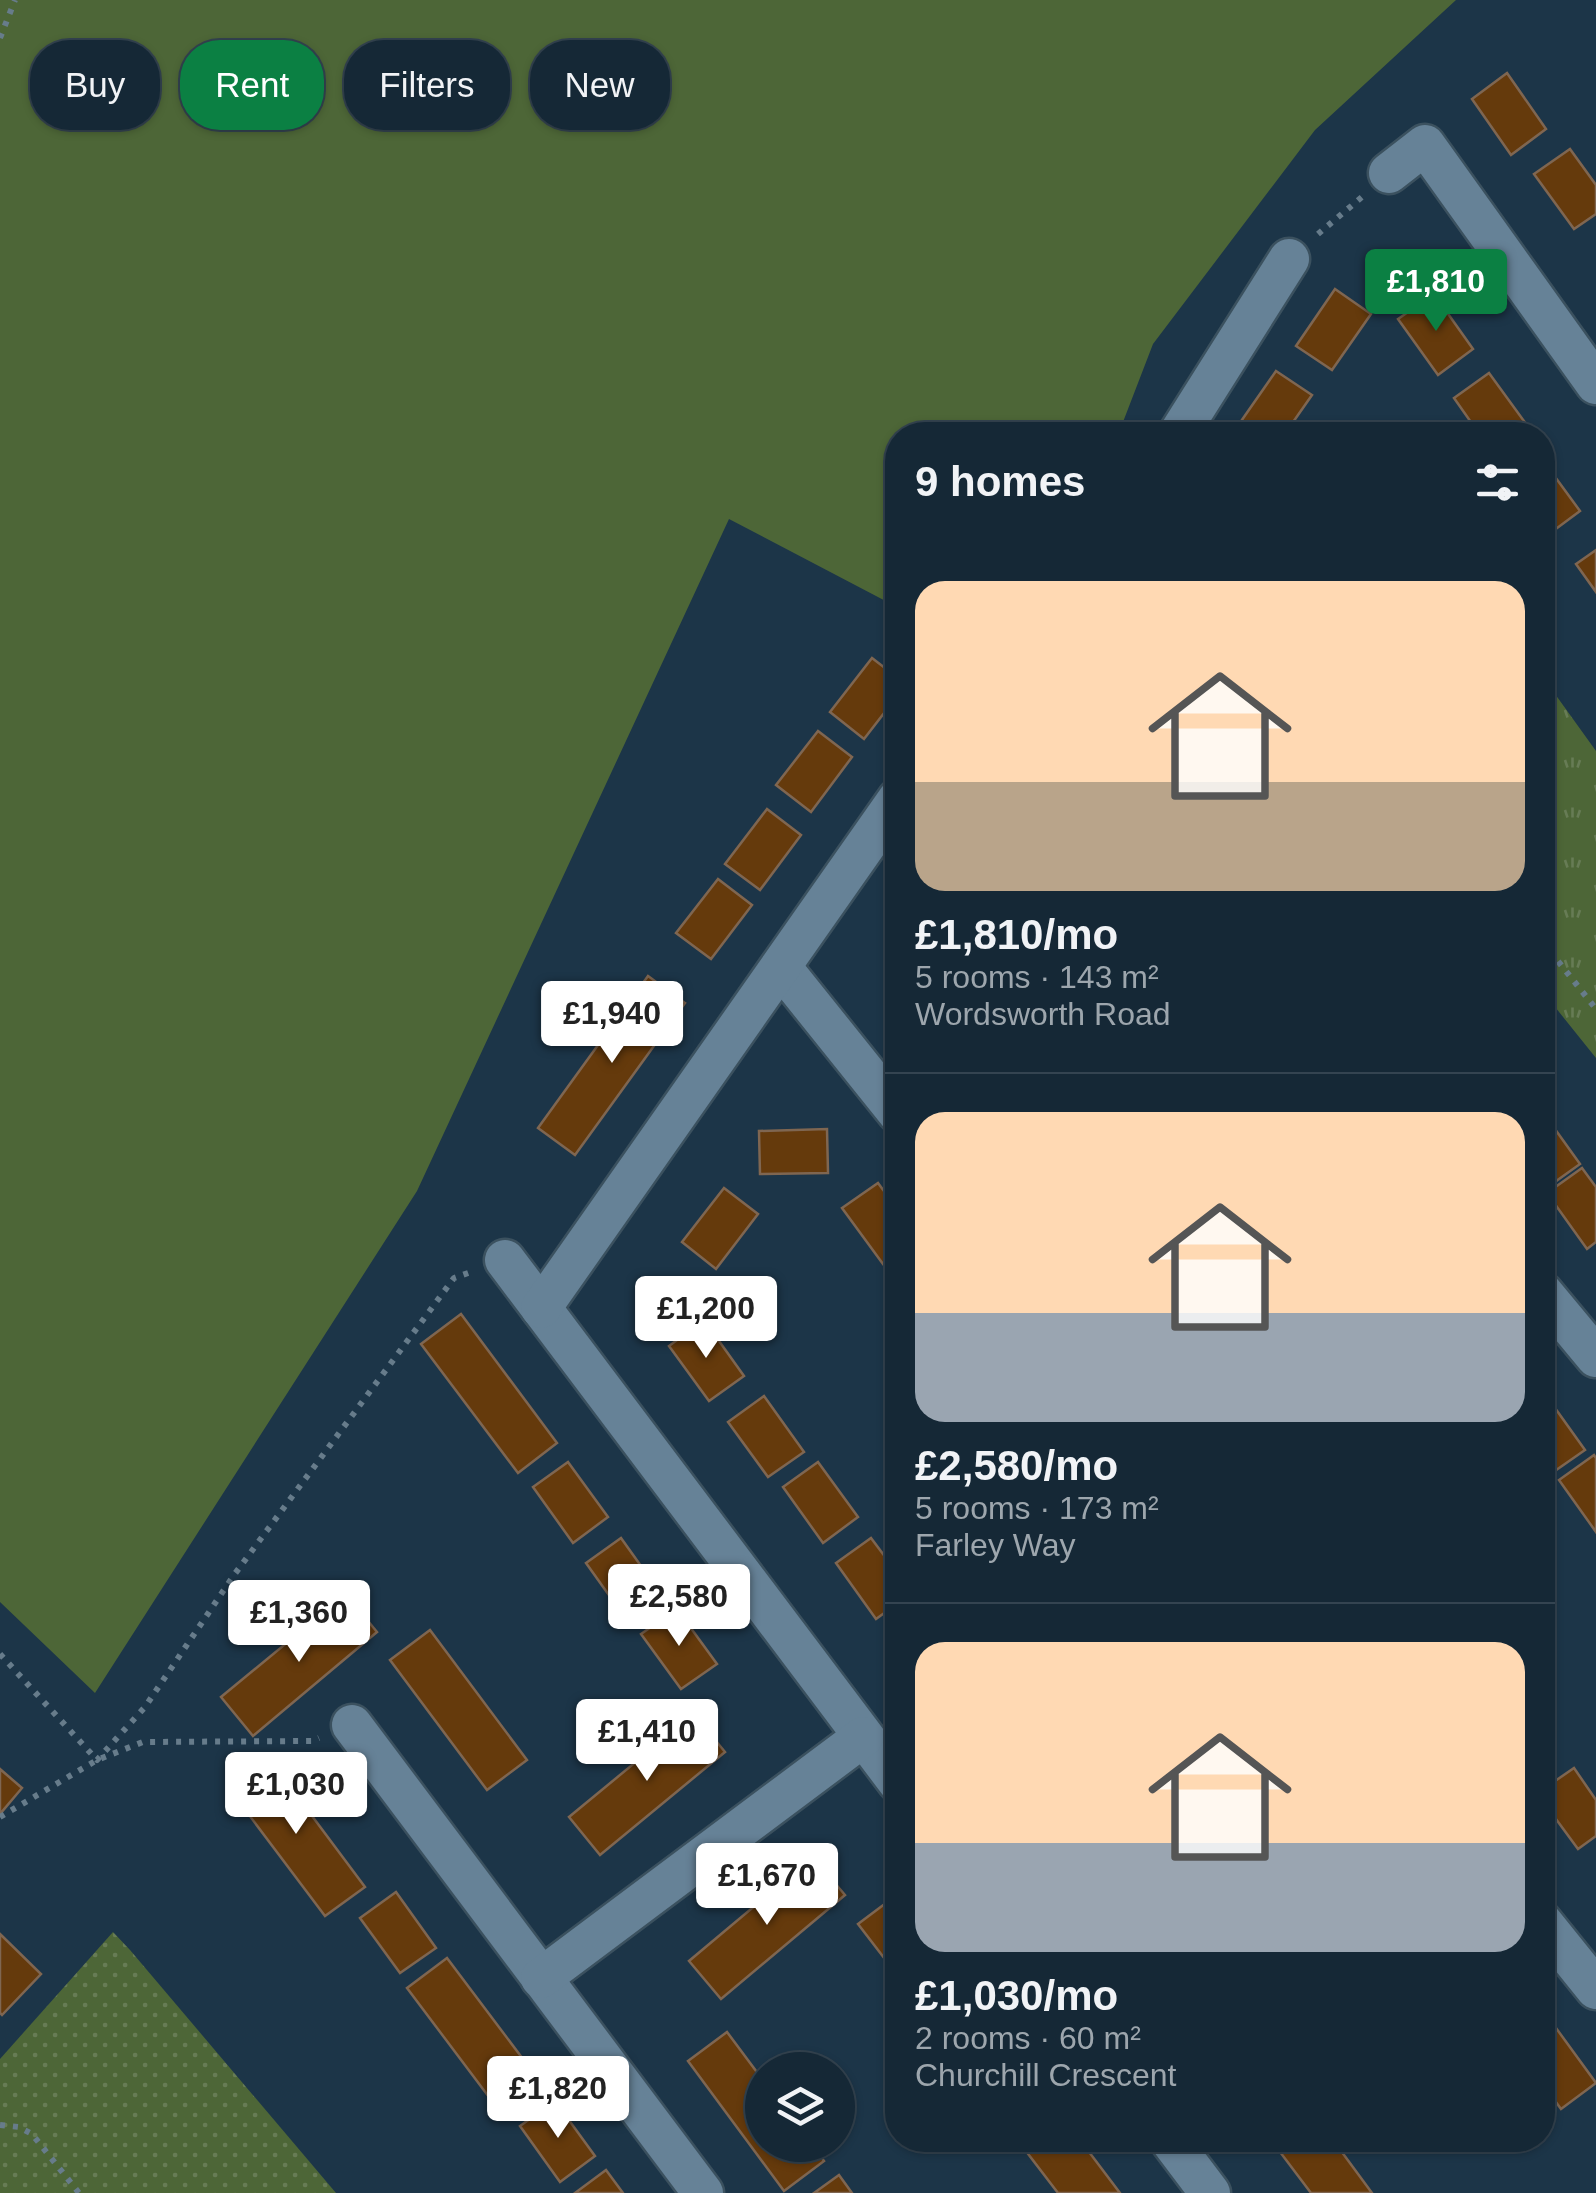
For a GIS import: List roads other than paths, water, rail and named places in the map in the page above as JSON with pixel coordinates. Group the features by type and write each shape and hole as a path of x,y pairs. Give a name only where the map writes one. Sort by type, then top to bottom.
{"street":[{"path":"1389,173 1425,145 1596,384"},
{"path":"1186,422 1290,259"},
{"path":"541,1308 885,817"},
{"path":"781,967 885,1097"},
{"path":"504,1260 885,1765"},
{"path":"1555,1308 1596,1357"},
{"path":"352,1725 703,2193"},
{"path":"540,1978 863,1737"},
{"path":"1555,1938 1596,1989"},
{"path":"1179,2152 1210,2193"}]}
